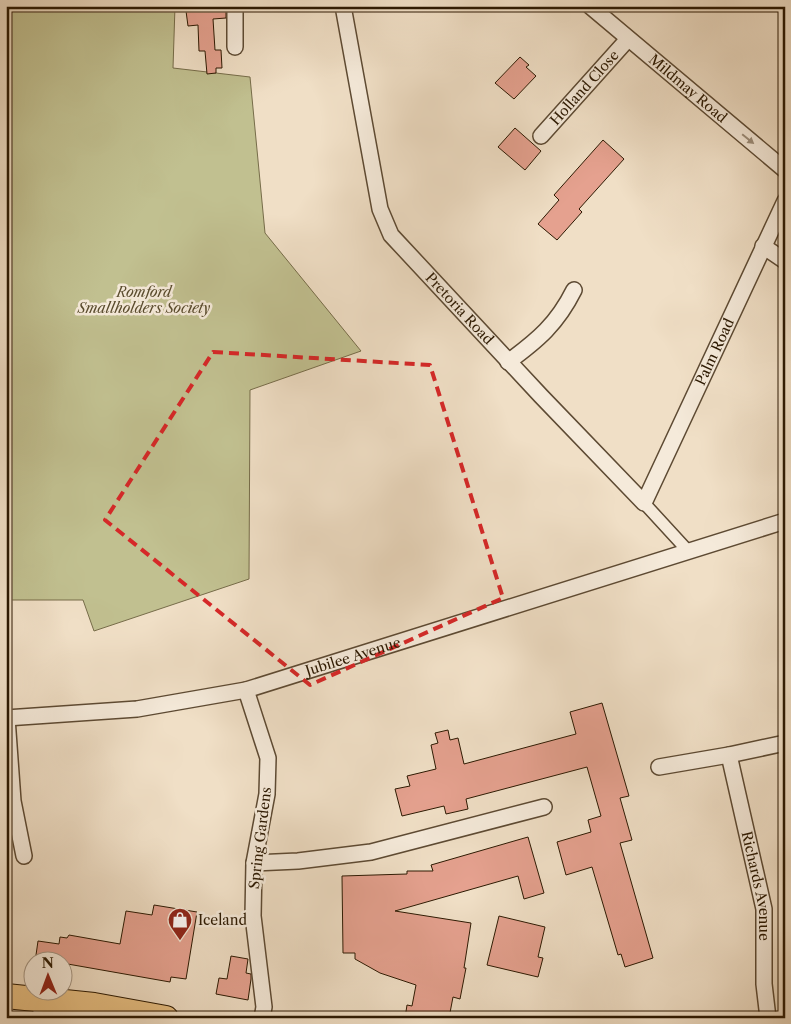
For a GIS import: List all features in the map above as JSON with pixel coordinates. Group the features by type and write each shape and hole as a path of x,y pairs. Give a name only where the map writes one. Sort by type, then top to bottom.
{"main road":[{"path":"6,996 41,1008 166,1018"}],"street":[{"path":"235,6 235,47"},
{"name":"Pretoria Road","path":"343,6 380,209 391,235 508,362 690,552"},
{"name":"Mildmay Road","path":"590,6 785,170"},
{"name":"Holland Close","path":"541,136 628,39"},
{"name":"Palm Road","path":"644,503 785,201"},
{"path":"763,246 785,261"},
{"path":"508,362 539,339 564,310 574,290"},
{"name":"Jubilee Avenue","path":"6,718 137,709 246,690 785,521"},
{"name":"Spring Gardens","path":"246,690 268,758 267,794 254,863 253,916 264,1007 262,1018"},
{"path":"6,718 13,801 24,856"},
{"path":"658,767 729,755 785,742"},
{"name":"Richards Avenue","path":"729,755 764,909 764,984 768,1018"},
{"path":"254,863 305,860 371,852 544,807"}],"highlighted area":[{"path":"213,352 430,365 503,598 310,685 105,520"}],"green space":[{"name":"Romford Smallholders Society","path":"6,6 175,6 173,68 250,77 265,233 361,351 250,390 249,579 94,631 83,600 6,600"}],"building":[{"path":"211,6 226,6 226,18 213,19 215,50 221,50 222,68 216,68 216,73 207,74 205,51 199,51 198,25 188,26 186,11 211,8"},
{"path":"520,57 529,65 526,67 536,76 514,99 495,83"},
{"path":"515,128 541,151 525,170 498,147"},
{"path":"603,140 624,159 579,209 582,212 557,240 538,224 559,200 554,195"},
{"path":"602,703 629,796 620,798 632,840 620,843 653,958 625,967 621,954 618,955 592,867 566,875 557,842 591,832 588,820 601,816 587,767 466,799 468,809 446,814 444,806 402,816 395,789 410,786 407,776 436,769 431,745 438,743 435,733 448,730 450,740 458,738 464,764 576,734 570,712"},
{"path":"528,837 544,893 524,899 518,876 395,911 471,923 460,999 453,997 449,1018 405,1018 407,1005 412,1006 416,985 380,973 355,959 355,953 343,953 342,876 407,874 407,871 433,871 431,865"},
{"path":"154,905 197,912 186,979 171,977 170,982 72,965 72,952 36,952 38,941 59,944 60,937 67,938 69,935 120,944 126,911 152,915"},
{"path":"499,916 545,927 538,957 543,958 538,977 487,965"},
{"path":"231,956 248,959 246,973 251,974 251,979 248,1000 216,994 219,978 227,979"}],"place":[{"name":"Iceland","path":"180,941"}]}
